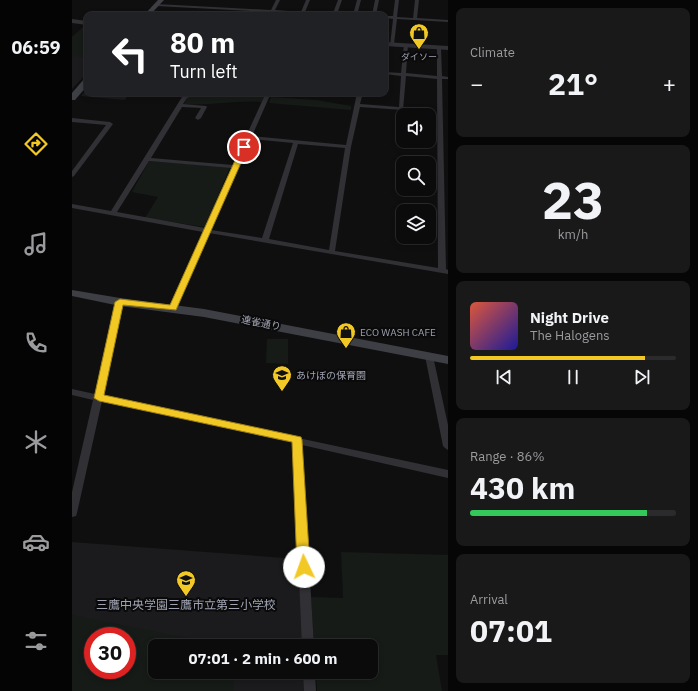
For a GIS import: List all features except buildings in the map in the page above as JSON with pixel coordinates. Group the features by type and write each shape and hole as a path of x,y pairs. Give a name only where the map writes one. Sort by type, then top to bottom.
{"main road":[{"path":"150,12 161,0"},
{"path":"72,98 84,84"},
{"name":"連雀通り","path":"72,293 120,302 173,308 250,321 448,360"}],"street":[{"path":"272,12 278,0"},
{"path":"302,12 308,0"},
{"path":"336,12 340,0"},
{"path":"356,12 359,0"},
{"path":"375,12 377,0"},
{"path":"392,44 396,0"},
{"path":"415,19 417,0"},
{"path":"156,5 257,12"},
{"path":"388,17 448,21"},
{"path":"72,21 84,23"},
{"path":"388,44 448,48"},
{"path":"358,105 401,109 406,45"},
{"path":"72,206 208,231 445,271 439,48"},
{"path":"388,74 448,78"},
{"path":"113,214 185,96"},
{"path":"173,308 267,96"},
{"path":"332,252 348,147 360,96"},
{"path":"180,105 204,106 198,118"},
{"path":"441,114 448,114"},
{"path":"72,120 110,124 72,175"},
{"path":"249,137 348,147"},
{"path":"265,240 296,142"},
{"path":"147,159 235,167"},
{"path":"72,513 120,302"},
{"path":"429,356 448,446"},
{"path":"72,392 448,474"},
{"path":"297,440 308,639"},
{"path":"309,679 310,691"}],"shaded area":[{"path":"84,26 84,76 72,89 72,37"},
{"path":"84,27 84,57 72,56 72,38"},
{"path":"84,92 84,96 127,96 125,100 81,96"},
{"path":"188,96 264,97 262,102 184,104"},
{"path":"271,97 316,100 351,106 351,110 269,103"},
{"path":"149,161 230,167 205,227 145,218 158,197 132,192"},
{"path":"267,339 288,339 288,364 266,363"},
{"name":"三鷹中央学園三鷹市立第三小学校","path":"72,542 299,559 303,639 148,639 148,679 304,679 304,691 72,691"},
{"path":"341,552 448,555 448,655 436,655 442,691 317,691 316,679 378,679 378,639 314,639 311,597 343,598"},
{"path":"72,615 133,627 84,627 84,679 136,679 136,628 188,638 148,639 148,679 234,679 233,691 72,691"}],"place":[{"name":"ダイソー","path":"419,50"},
{"name":"ECO WASH CAFE","path":"346,349"},
{"name":"あけぼの保育園","path":"282,392"},
{"name":"三鷹中央学園三鷹市立第三小学校","path":"186,597"}],"route":[{"path":"244,147 173,308 120,302 99,398 297,440 304,567"}]}
